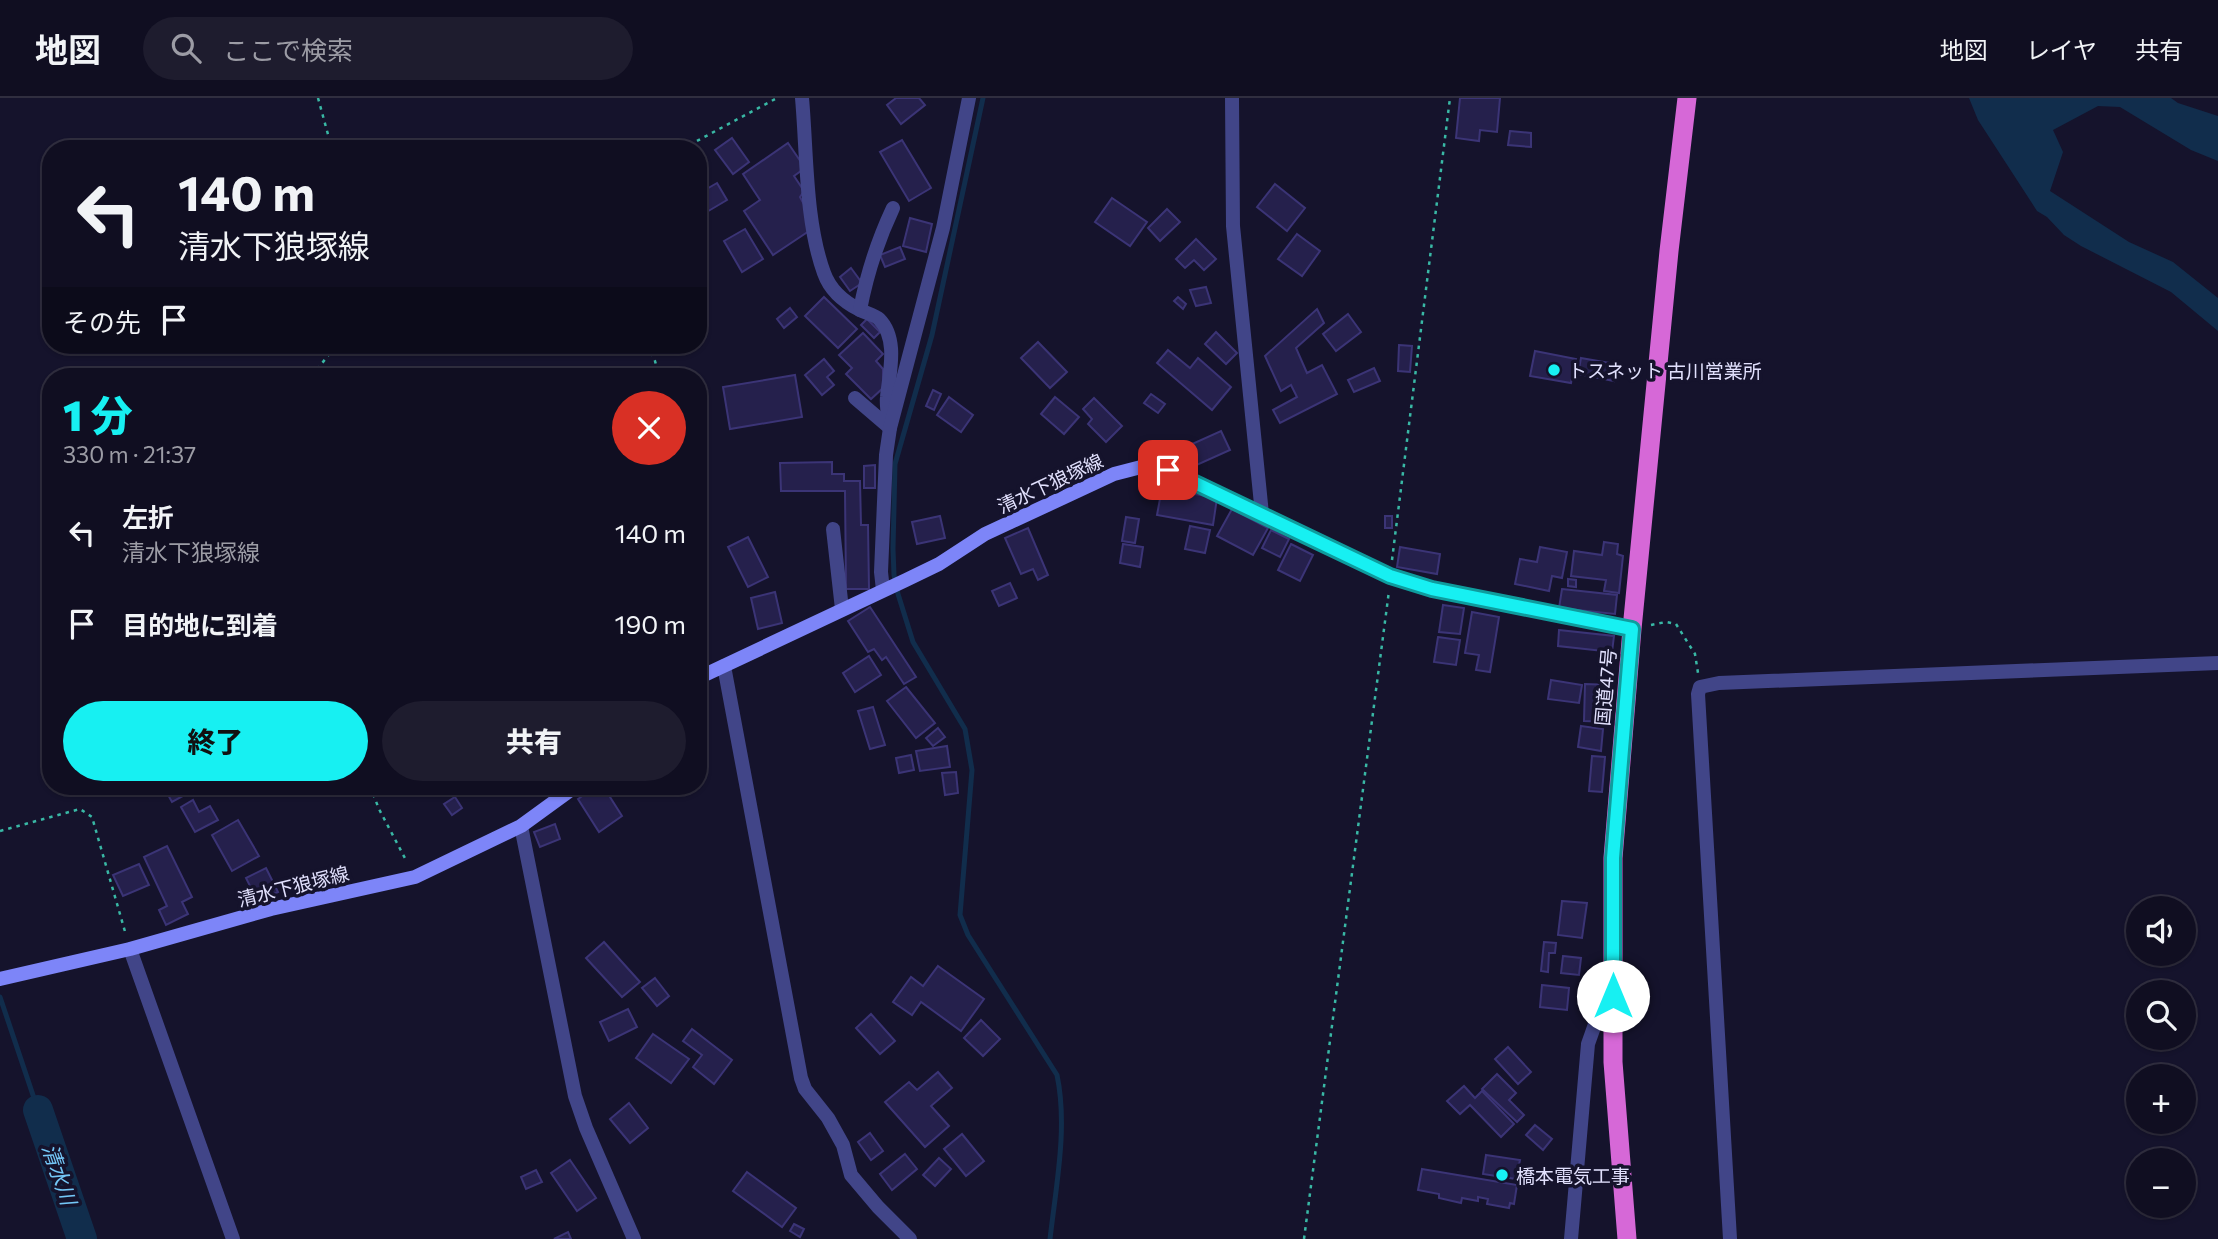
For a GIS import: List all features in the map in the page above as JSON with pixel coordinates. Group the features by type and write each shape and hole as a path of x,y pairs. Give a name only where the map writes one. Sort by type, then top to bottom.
{"highway":[{"name":"国道47号","path":"1627,1239 1613,1062 1613,858 1632,629 1669,251 1687,98"}],"main road":[{"name":"清水下狼塚線","path":"707,673 939,564 997,528 1114,474 1145,466 1168,470 1390,576 1432,589 1632,629"},
{"name":"清水下狼塚線","path":"2,979 130,949 271,909 415,877 521,826 564,795"}],"street":[{"path":"802,98 813,223 823,271 837,294 879,319 887,334 891,354 886,400 890,428"},
{"path":"885,589 881,572 886,455 890,428 943,228 969,98"},
{"path":"1231,98 1233,226 1262,514"},
{"path":"860,310 872,258 893,208"},
{"path":"855,398 890,428"},
{"path":"833,529 842,609"},
{"path":"1730,1239 1698,694 1700,687 1718,683 2213,663"},
{"path":"724,666 801,1077 805,1089 828,1118 843,1145 851,1175 877,1206 911,1239"},
{"path":"521,826 575,1096 634,1239"},
{"path":"130,949 233,1239"},
{"path":"1571,1239 1588,1044 1613,974"}],"path":[{"path":"317,98 329,140"},
{"path":"699,140 777,98"},
{"path":"1304,1239 1450,98"},
{"path":"318,368 329,354"},
{"path":"1632,629 1666,622 1676,624 1695,654 1700,687"},
{"path":"374,795 415,877"},
{"path":"0,831 80,809 92,817 130,949"}],"water":[{"path":"1969,98 2171,98 2178,103 2218,116 2218,161 2191,150 2120,107 2098,106 2053,130 2063,152 2050,191 2129,242 2173,262 2218,298 2218,331 2171,292 2081,246 2037,211 1978,120"}],"building":[{"path":"896,98 919,98 925,105 901,124 887,105"},
{"path":"1460,98 1500,98 1497,132 1480,130 1479,141 1456,138"},
{"path":"1510,131 1531,133 1531,147 1508,145"},
{"path":"732,138 749,162 733,174 715,150"},
{"path":"902,140 931,188 909,201 880,152"},
{"path":"788,143 805,168 794,176 804,191 800,197 807,210 809,231 773,255 744,211 760,200 743,174"},
{"path":"717,183 727,200 707,212 707,189"},
{"path":"1275,184 1305,208 1287,231 1257,207"},
{"path":"1112,198 1147,222 1130,246 1095,222"},
{"path":"1167,209 1180,222 1160,241 1148,228"},
{"path":"910,218 932,224 926,252 903,246"},
{"path":"745,229 763,259 742,272 724,241"},
{"path":"1297,234 1320,251 1302,276 1278,259"},
{"path":"1196,239 1216,259 1204,270 1194,260 1185,268 1176,259"},
{"path":"900,247 905,259 885,267 880,255"},
{"path":"851,268 862,283 850,291 840,277"},
{"path":"1206,287 1211,303 1196,306 1190,290"},
{"path":"824,297 857,329 838,348 805,316"},
{"path":"1178,297 1186,304 1183,309 1174,301"},
{"path":"790,308 797,317 784,328 777,319"},
{"path":"1317,309 1324,323 1296,348 1307,373 1322,365 1337,394 1280,423 1273,410 1297,397 1291,385 1281,391 1265,356"},
{"path":"1348,314 1361,332 1336,351 1323,334"},
{"path":"867,319 880,332 874,338 861,325"},
{"path":"1216,332 1237,353 1226,364 1205,344"},
{"path":"863,333 883,354 876,361 883,369 883,388 871,399 846,374 852,368 839,355"},
{"path":"1038,342 1067,372 1050,388 1021,358"},
{"path":"1399,345 1412,346 1410,372 1398,371"},
{"path":"1168,350 1190,368 1198,358 1231,387 1212,410 1157,363"},
{"path":"1535,351 1576,359 1571,383 1530,376"},
{"path":"1581,358 1616,364 1614,381 1578,374"},
{"path":"824,359 834,371 827,377 834,385 822,395 805,375"},
{"path":"1374,368 1380,381 1354,392 1348,380"},
{"path":"795,375 802,417 730,429 723,387"},
{"path":"933,390 941,394 934,410 926,406"},
{"path":"1151,394 1165,404 1158,413 1144,403"},
{"path":"949,397 973,415 961,432 937,415"},
{"path":"1055,397 1079,417 1064,434 1041,414"},
{"path":"1094,398 1122,426 1106,442 1088,424 1092,419 1083,409"},
{"path":"1221,431 1230,450 1190,468 1181,449"},
{"path":"832,462 832,474 844,474 844,481 860,481 861,525 868,525 869,589 846,589 845,491 781,491 780,463"},
{"path":"875,465 875,488 864,488 864,466"},
{"path":"1162,488 1217,498 1213,525 1157,515"},
{"path":"1232,509 1268,528 1253,555 1217,536"},
{"path":"940,516 945,538 917,544 912,522"},
{"path":"1385,516 1392,516 1392,528 1385,528"},
{"path":"1126,517 1139,519 1135,543 1122,541"},
{"path":"1190,526 1210,530 1205,553 1185,549"},
{"path":"1028,528 1048,575 1038,580 1033,569 1021,574 1005,538"},
{"path":"1271,530 1289,539 1280,557 1262,548"},
{"path":"748,537 768,577 748,587 728,547"},
{"path":"1604,542 1618,544 1617,554 1623,556 1619,593 1604,591 1606,580 1571,576 1574,551 1602,555"},
{"path":"1123,544 1143,547 1140,567 1120,563"},
{"path":"1291,544 1313,555 1300,581 1278,570"},
{"path":"1400,547 1440,554 1437,574 1397,567"},
{"path":"1540,547 1567,552 1562,578 1552,576 1549,591 1515,584 1520,559 1537,562"},
{"path":"1568,579 1576,580 1576,587 1568,586"},
{"path":"1010,583 1017,598 999,606 992,591"},
{"path":"1562,589 1617,595 1615,614 1559,608"},
{"path":"775,592 782,623 758,629 751,598"},
{"path":"1443,605 1464,608 1460,634 1439,632"},
{"path":"870,607 916,677 904,684 886,657 882,660 874,649 868,652 848,621"},
{"path":"1472,612 1499,617 1490,672 1476,670 1479,655 1465,653"},
{"path":"1559,630 1614,636 1612,652 1558,646"},
{"path":"1438,637 1460,640 1456,665 1434,662"},
{"path":"869,656 881,675 855,692 843,673"},
{"path":"1551,680 1582,685 1579,703 1548,699"},
{"path":"1585,684 1611,685 1610,722 1584,721"},
{"path":"906,687 935,723 916,738 887,701"},
{"path":"873,707 885,745 870,749 858,711"},
{"path":"1581,726 1603,729 1601,751 1578,747"},
{"path":"938,728 945,737 933,746 926,738"},
{"path":"947,746 950,767 920,771 916,751"},
{"path":"911,755 914,770 899,773 896,758"},
{"path":"1592,756 1605,757 1602,792 1589,791"},
{"path":"956,772 958,793 945,795 942,773"},
{"path":"168,795 185,795 172,802"},
{"path":"584,795 613,795 610,797 622,816 599,832 578,799"},
{"path":"455,797 462,808 452,815 444,804"},
{"path":"193,800 199,812 210,806 218,820 195,832 181,807"},
{"path":"238,820 259,856 232,871 212,835"},
{"path":"555,824 560,839 540,847 534,832"},
{"path":"167,846 192,897 182,902 188,914 166,925 159,910 167,906 144,857"},
{"path":"139,864 149,885 123,896 113,875"},
{"path":"266,868 278,892 258,902 246,878"},
{"path":"1562,901 1587,903 1582,938 1558,935"},
{"path":"604,942 640,982 622,997 586,958"},
{"path":"1544,942 1556,943 1555,953 1549,953 1548,972 1541,971"},
{"path":"1563,956 1581,958 1579,975 1561,973"},
{"path":"938,966 984,999 961,1031 921,1002 912,1015 893,1002 911,977 923,986"},
{"path":"655,978 669,996 657,1006 642,988"},
{"path":"1542,985 1569,988 1567,1010 1540,1007"},
{"path":"628,1009 637,1027 609,1041 600,1022"},
{"path":"871,1014 895,1041 880,1054 856,1028"},
{"path":"981,1020 1000,1039 983,1056 964,1038"},
{"path":"692,1029 732,1060 714,1084 693,1067 702,1055 683,1041"},
{"path":"653,1034 689,1059 671,1083 636,1058"},
{"path":"1508,1047 1531,1072 1518,1084 1495,1059"},
{"path":"938,1072 952,1088 931,1106 949,1126 925,1147 885,1102 909,1082 917,1090"},
{"path":"1497,1074 1516,1093 1509,1100 1524,1115 1517,1122 1482,1089"},
{"path":"1464,1086 1475,1098 1482,1091 1514,1124 1501,1137 1470,1105 1460,1114 1447,1101"},
{"path":"629,1103 648,1128 630,1143 610,1119"},
{"path":"1535,1125 1552,1139 1543,1150 1526,1135"},
{"path":"870,1133 883,1151 871,1160 858,1142"},
{"path":"962,1134 984,1161 966,1176 944,1149"},
{"path":"905,1154 917,1169 892,1190 880,1174"},
{"path":"1486,1155 1520,1160 1516,1179 1483,1174"},
{"path":"939,1158 951,1169 935,1186 923,1175"},
{"path":"570,1160 596,1198 577,1211 551,1173"},
{"path":"1422,1169 1517,1185 1514,1204 1510,1203 1509,1208 1487,1204 1488,1199 1478,1197 1478,1201 1462,1198 1461,1203 1439,1198 1439,1194 1418,1190"},
{"path":"536,1170 542,1182 526,1189 521,1177"},
{"path":"747,1172 796,1208 782,1227 733,1191"},
{"path":"794,1224 804,1229 800,1237 790,1231"},
{"path":"568,1232 571,1239 554,1239"}],"waterway":[{"path":"983,98 932,335 895,464 894,575 913,642 965,729 972,770 960,915 968,935 1057,1075 1061,1136 1050,1239"},
{"path":"0,997 38,1110"},
{"name":"清水川","path":"38,1110 82,1239"}],"place":[{"name":"トスネット 古川営業所","path":"1554,370"},
{"name":"橋本電気工事","path":"1502,1175"}],"route":[{"path":"1168,470 1390,576 1432,589 1632,629 1613,858 1613,996"}]}
